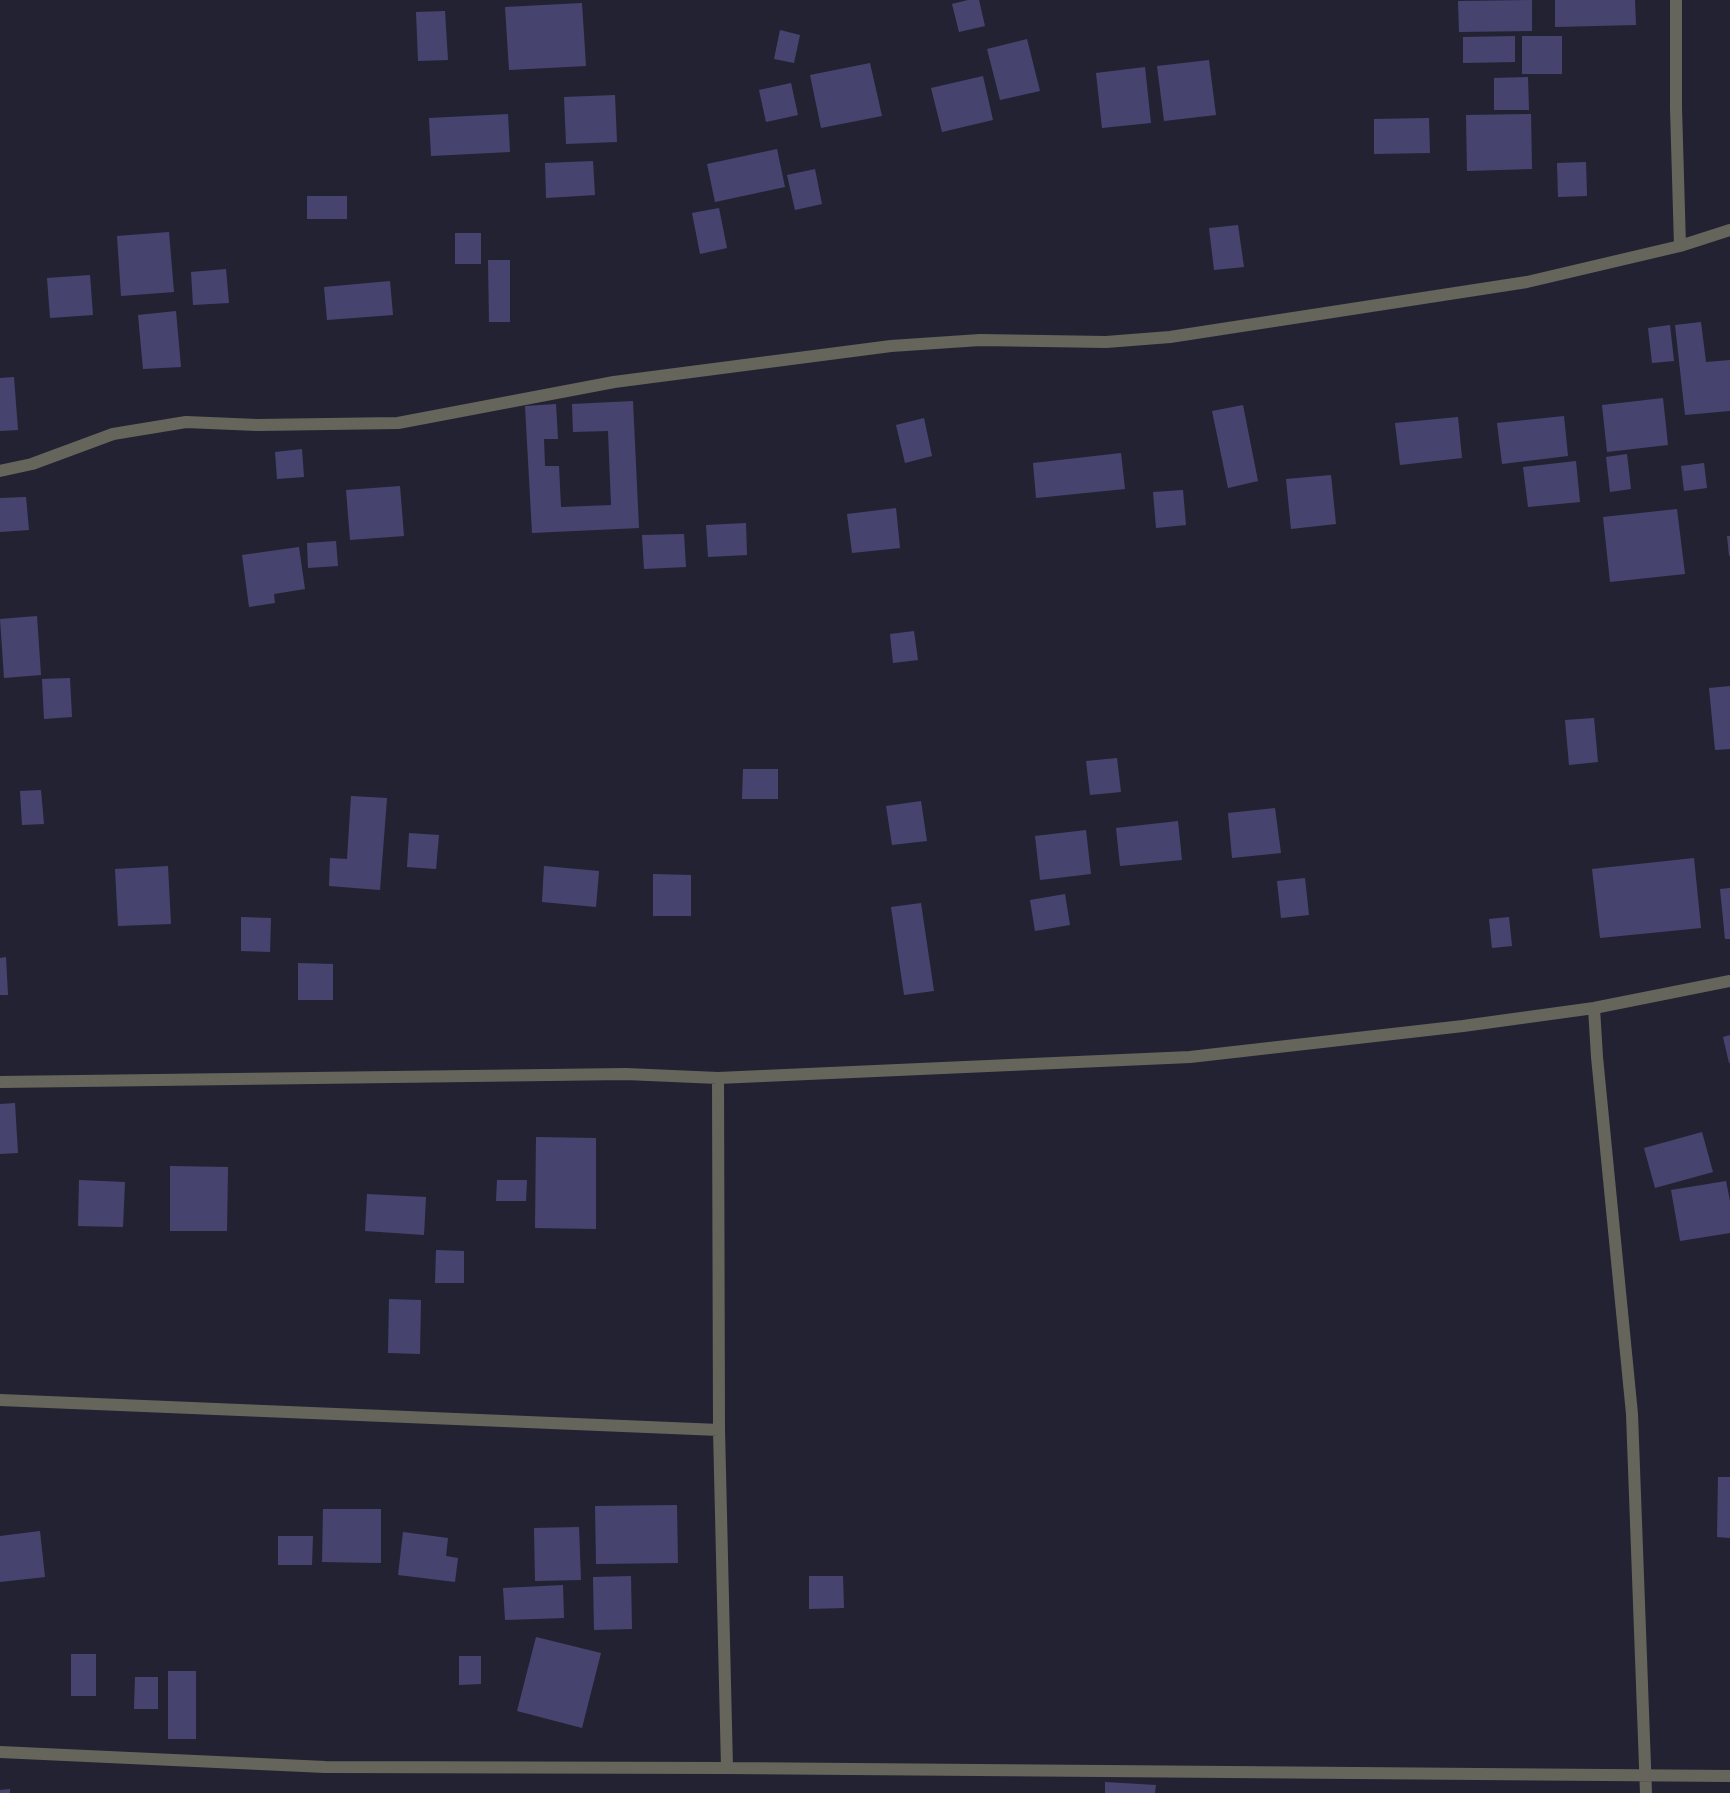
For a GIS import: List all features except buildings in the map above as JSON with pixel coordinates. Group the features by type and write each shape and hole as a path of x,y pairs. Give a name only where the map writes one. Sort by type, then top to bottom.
{"street":[{"path":"1676,0 1676,108 1680,246"},
{"path":"0,471 32,464 113,434 186,422 257,425 398,423 614,382 891,346 980,340 1106,342 1170,337 1527,282 1680,246 1730,230"},
{"path":"0,1082 626,1074 718,1078 1190,1057 1463,1026 1594,1008 1730,981"},
{"path":"1594,1008 1598,1067 1632,1414 1647,1775 1646,1793"},
{"path":"718,1078 719,1430 726,1768"},
{"path":"0,1400 719,1430"},
{"path":"0,1752 325,1768 726,1768 1730,1776"}]}
